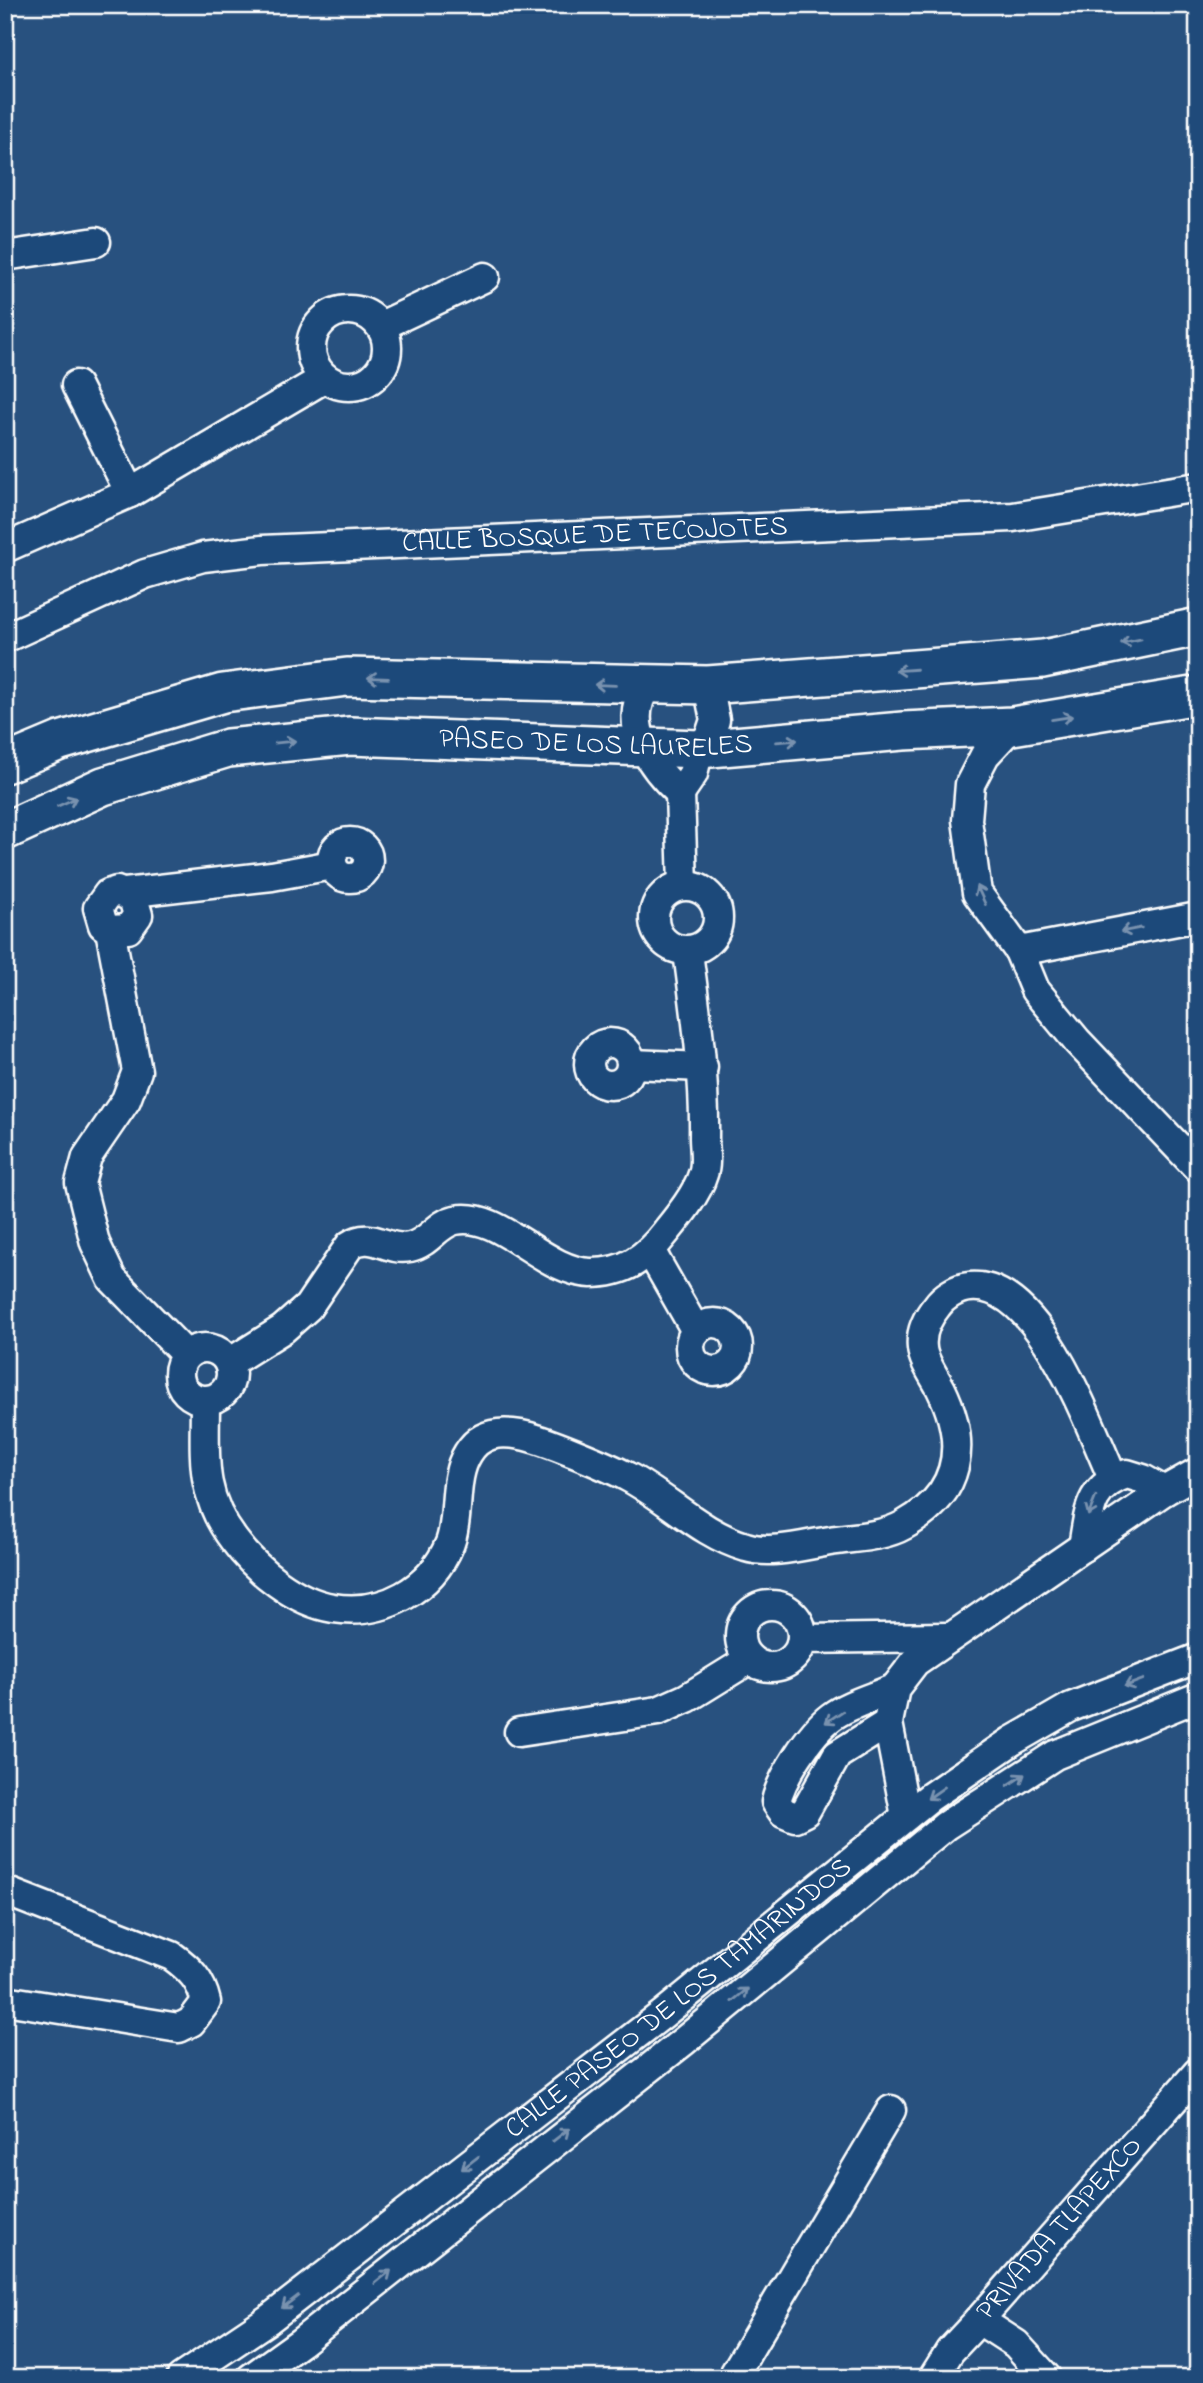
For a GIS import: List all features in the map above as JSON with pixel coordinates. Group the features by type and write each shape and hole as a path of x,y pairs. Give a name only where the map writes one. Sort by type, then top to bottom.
{"main road":[{"name":"PASEO DE LOS LAURELES","path":"5,764 60,741 223,693 347,677 647,686 708,685 1044,659 1198,628"},
{"name":"PASEO DE LOS LAURELES","path":"5,831 103,786 228,748 350,736 699,749 903,731 1012,726 1198,695"}],"street":[{"path":"5,256 96,242"},
{"path":"381,326 485,277"},
{"path":"350,309 362,312 381,326 388,349 379,371 371,380 348,386 326,378 312,359 313,335 327,316 350,309"},
{"path":"5,548 130,492 326,378"},
{"path":"76,385 130,492"},
{"name":"CALLE BOSQUE DE TECOJOTES","path":"5,638 145,574 203,557 250,551 1013,517 1198,487"},
{"path":"683,885 680,793 693,774 699,749 710,735 715,719 708,685"},
{"path":"647,686 638,699 637,730 659,774 680,793"},
{"path":"1012,726 985,755 970,784 967,820 977,893 1019,951 1035,990 1051,1011 1198,1168"},
{"path":"186,1355 112,1279 94,1243 80,1183 87,1157 126,1100 137,1071 110,930 128,929 138,915 137,906 125,893 272,876 332,865"},
{"path":"683,885 707,893 719,916 711,940 688,951 664,943 652,920 660,897 683,885"},
{"path":"1019,951 1198,918"},
{"path":"229,1363 283,1329 307,1307 350,1245 359,1239 372,1239 409,1248 427,1240 441,1226 454,1220 474,1220 498,1229 557,1265 589,1273 622,1270 651,1252 680,1216 704,1173 703,1067 688,951"},
{"path":"632,1064 703,1067"},
{"path":"651,1252 695,1331"},
{"path":"205,1401 206,1484 222,1524 249,1560 292,1592 332,1608 376,1607 409,1595 435,1573 451,1540 465,1457 477,1441 495,1432 523,1435 628,1476 700,1525 748,1548 791,1547 894,1531 929,1512 948,1480 958,1452 957,1428 921,1350 925,1321 943,1298 968,1287 998,1290 1026,1311 1050,1345 1113,1478"},
{"path":"201,1348 218,1351 229,1363 231,1381 222,1395 205,1401 190,1397 180,1384 178,1369 186,1355 201,1348"},
{"path":"906,1816 888,1723 895,1688 915,1662 947,1637 1164,1491 1198,1472"},
{"path":"1083,1546 1089,1509 1102,1486 1113,1478 1127,1474 1164,1491"},
{"path":"774,1605 784,1607 798,1620 802,1639 794,1657 778,1667 768,1667 750,1659 744,1651 740,1632 742,1623 755,1609 774,1605"},
{"path":"802,1639 947,1637"},
{"name":"CALLE PASEO DE LOS TAMARINDOS","path":"181,2378 212,2370 269,2319 663,2014 906,1816 1012,1741 1071,1707 1198,1658"},
{"path":"519,1732 658,1711 687,1698 750,1659"},
{"path":"888,1723 837,1755 805,1812 795,1817 783,1812 776,1802 778,1790 812,1736 832,1716 895,1688"},
{"name":"CALLE PASEO DE LOS TAMARINDOS","path":"251,2378 301,2342 684,2041 945,1826 1055,1755 1198,1697"},
{"path":"5,1891 172,1956 196,1977 206,2002 191,2022 179,2028 5,2000"},
{"path":"663,2014 684,2041"},
{"name":"PRIVADA TLAPEXCO","path":"1046,2378 1016,2344 979,2320 1198,2072"},
{"path":"732,2378 891,2110"},
{"path":"933,2378 950,2351 979,2320"}]}
